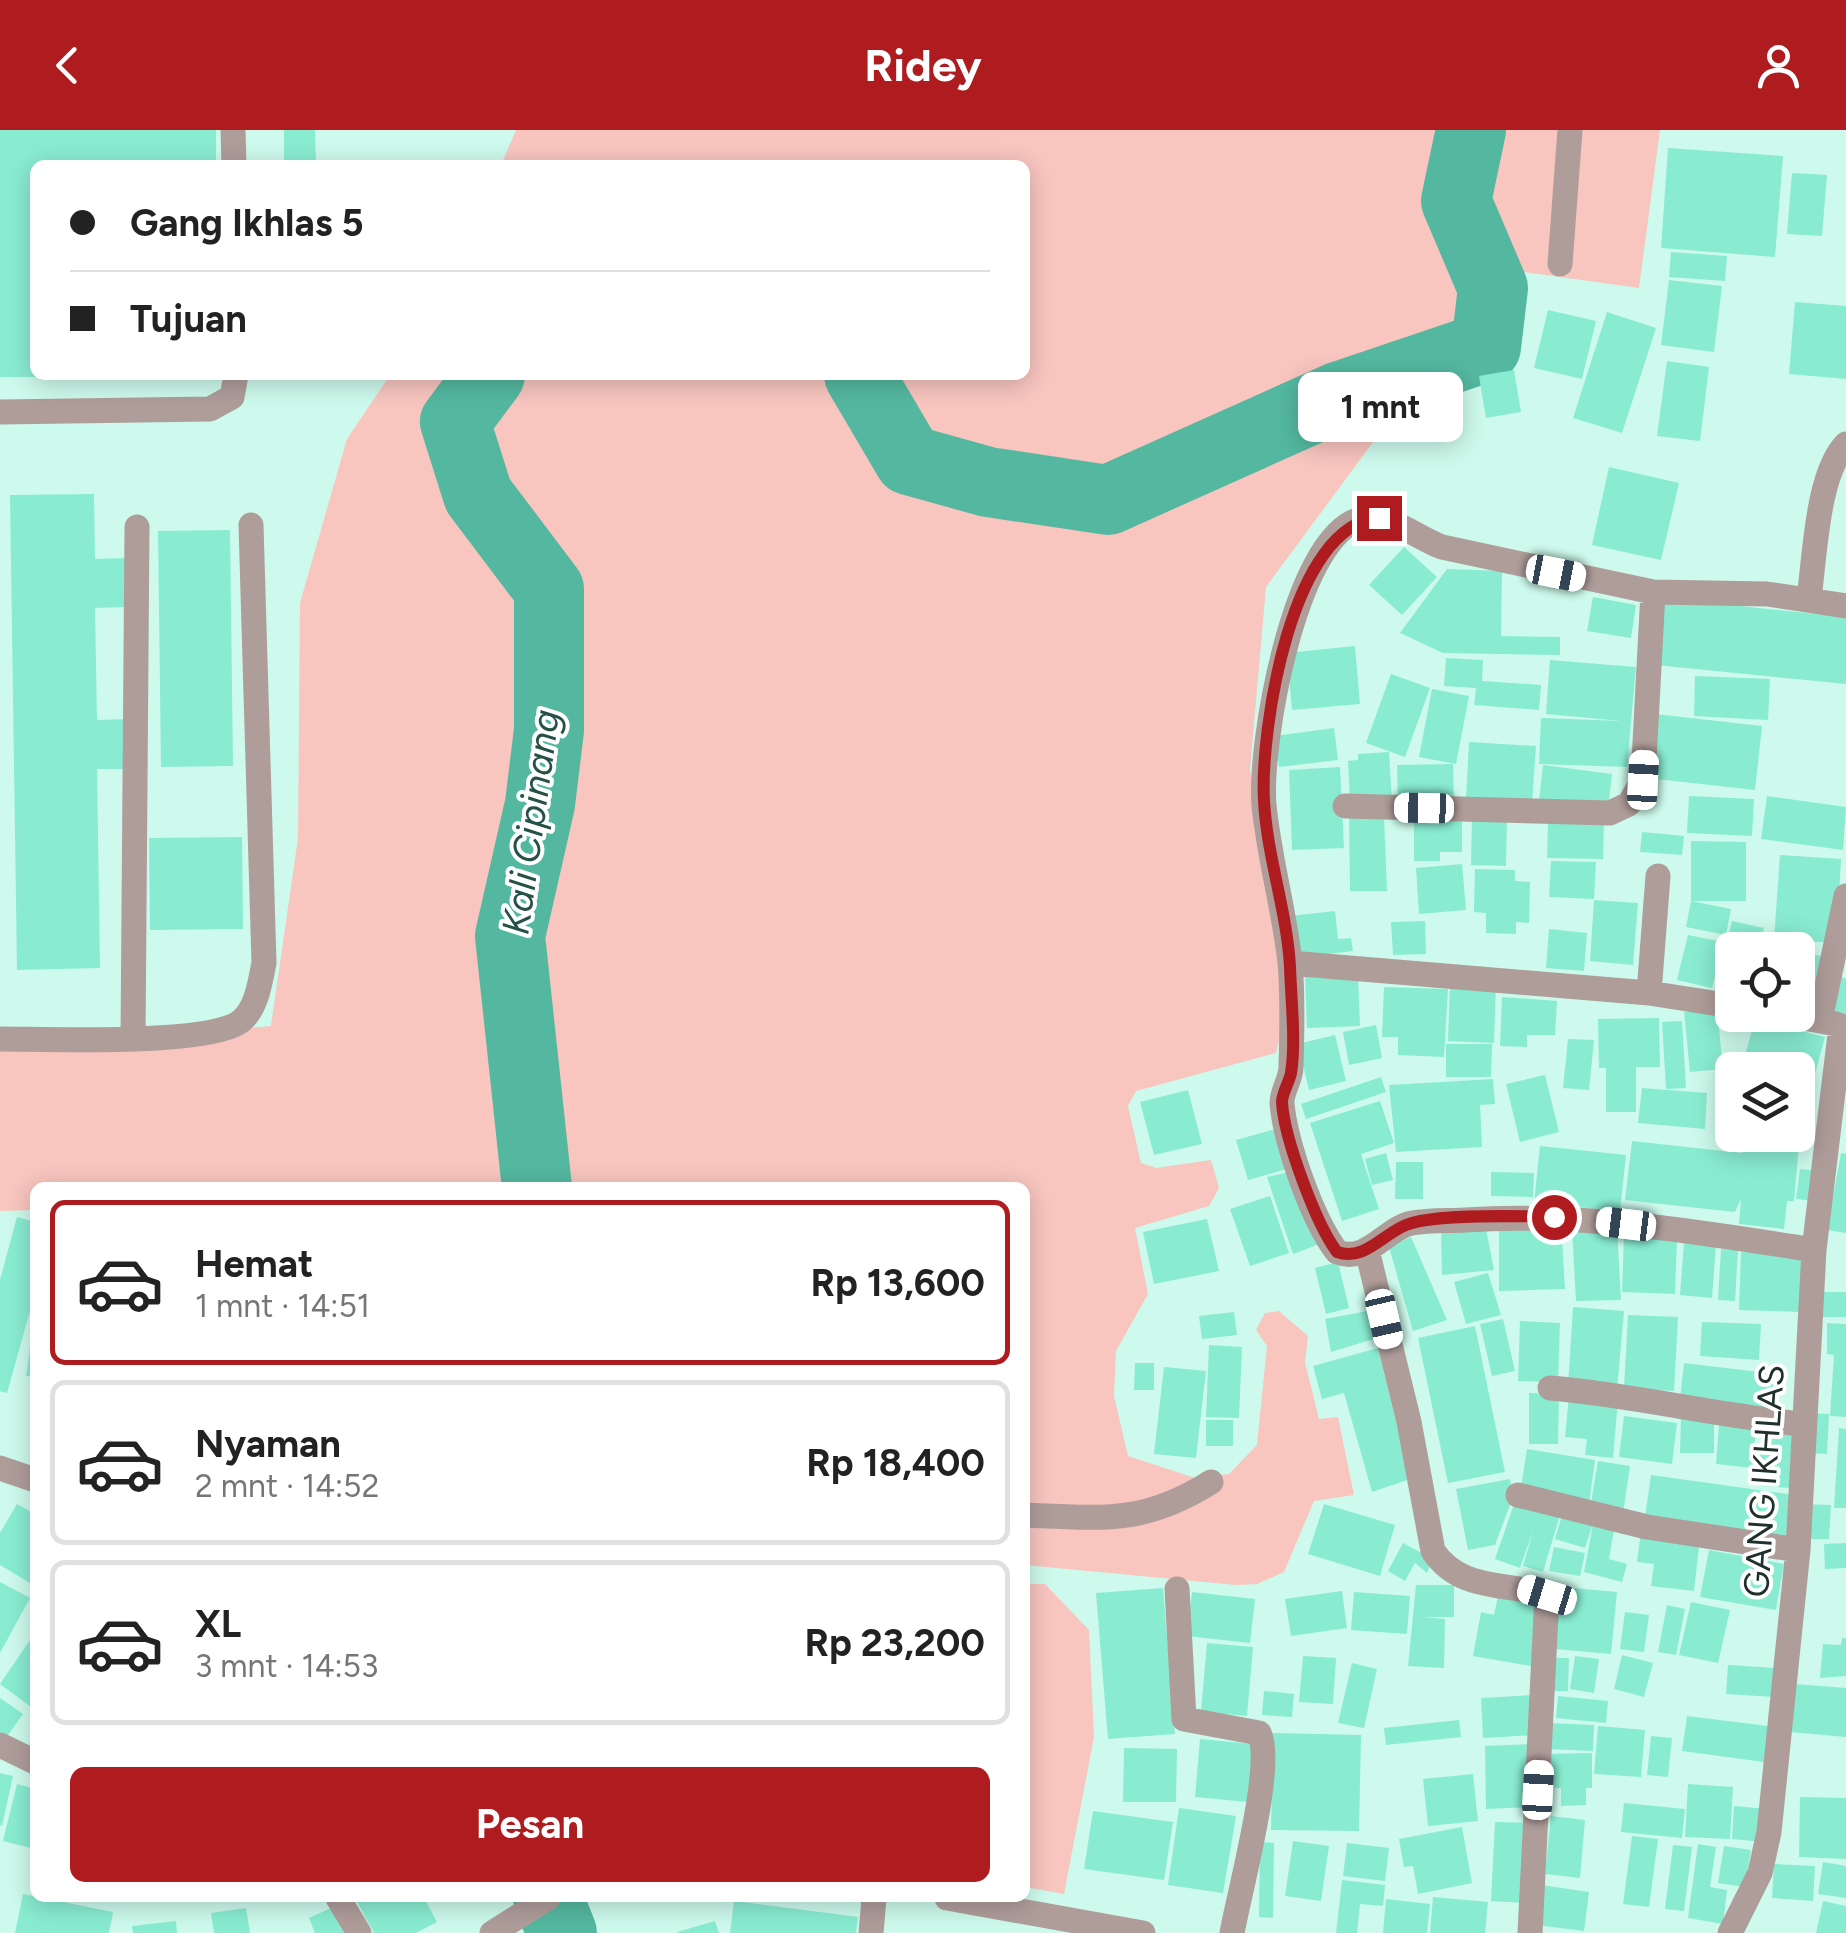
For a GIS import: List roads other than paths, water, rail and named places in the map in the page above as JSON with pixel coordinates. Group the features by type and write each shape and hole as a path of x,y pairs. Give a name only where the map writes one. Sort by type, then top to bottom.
{"street":[{"path":"233,130 234,160"},
{"path":"1560,264 1570,130"},
{"path":"0,412 210,409 232,397 235,380"},
{"path":"1809,598 1828,479 1836,454 1846,444"},
{"path":"1814,1250 1554,1217 1408,1224 1367,1250 1347,1256 1337,1252 1302,1180 1282,1100 1291,1072 1290,963 1264,802 1270,713 1284,642 1311,575 1347,526 1379,518 1442,546 1492,560 1653,592 1809,598 1846,606"},
{"path":"0,1039 133,1038 231,1026 244,1020 260,984 264,963 251,525"},
{"path":"133,1038 137,527"},
{"path":"1345,806 1610,813 1630,804 1643,780 1653,592"},
{"path":"1649,993 1658,876"},
{"name":"GANG IKHLAS","path":"1730,1933 1767,1848 1798,1550 1814,1250 1846,896"},
{"path":"1290,963 1649,993 1715,1003"},
{"path":"1367,1250 1409,1422 1433,1551 1443,1566 1464,1582 1513,1585 1547,1595 1530,1933"},
{"path":"1550,1388 1615,1393 1712,1414 1802,1424"},
{"path":"0,1468 30,1478"},
{"path":"1030,1515 1105,1518 1146,1513 1178,1503 1211,1482"},
{"path":"1518,1495 1647,1527 1798,1550"},
{"path":"1178,1589 1184,1720 1259,1733 1264,1743 1260,1797 1232,1933"},
{"path":"0,1745 30,1760"},
{"path":"340,1902 359,1933"},
{"path":"492,1933 541,1902"},
{"path":"872,1933 874,1902"},
{"path":"969,1902 1143,1933"}],"waterway":[{"name":"Kali Cipinang","path":"862,380 909,460 988,482 1108,500 1338,397 1486,347 1493,288 1456,201 1471,130"},
{"name":"Kali Cipinang","path":"486,380 455,422 478,495 549,589 549,730 540,804 510,936 536,1182"},
{"name":"Kali Cipinang","path":"550,1902 562,1933"}]}
